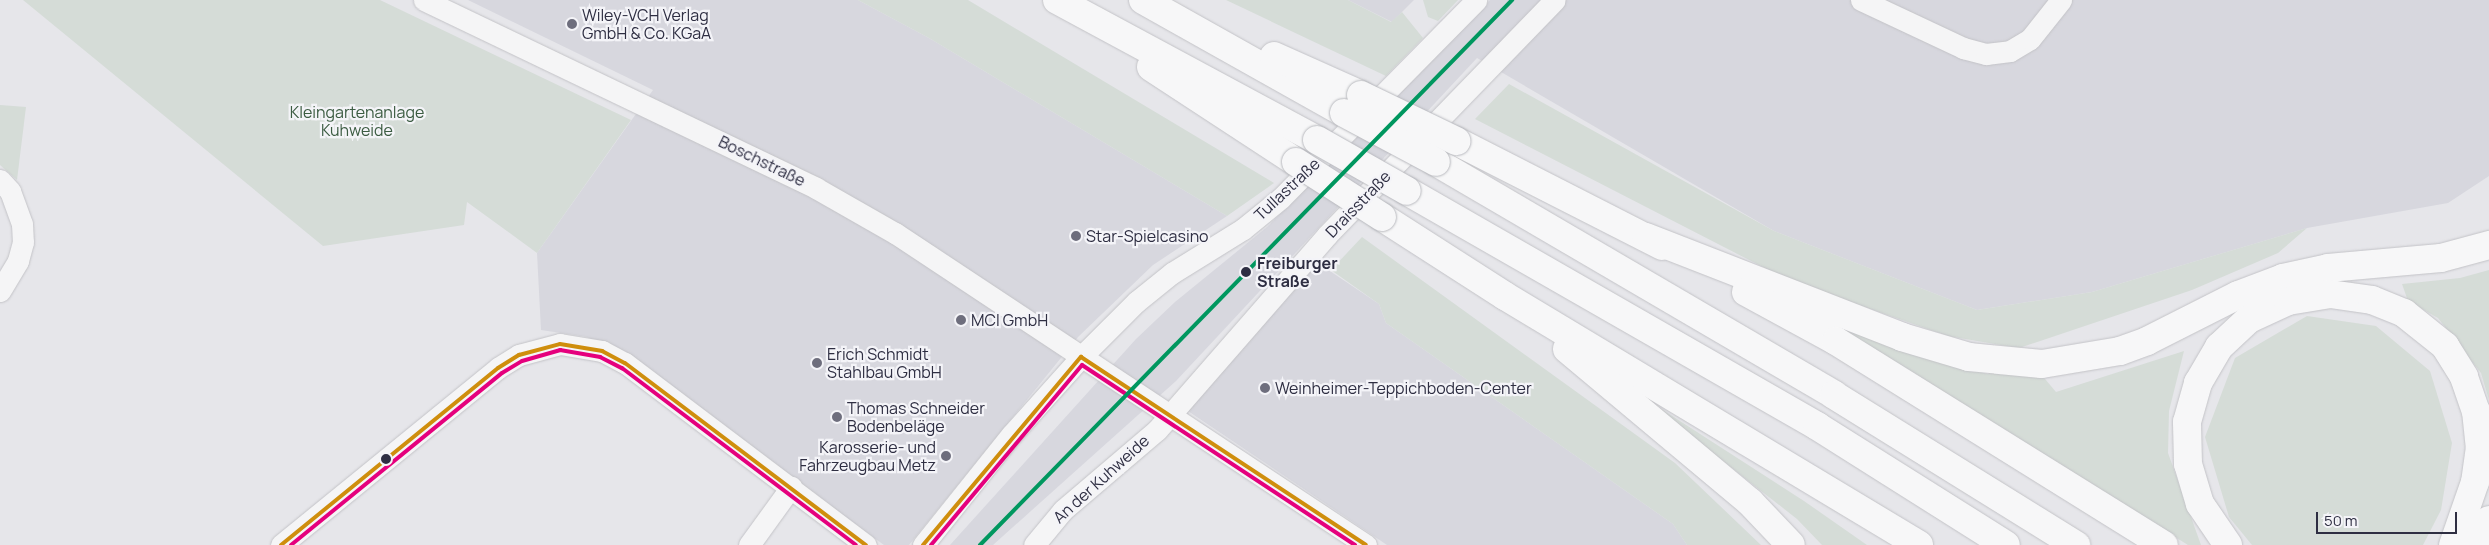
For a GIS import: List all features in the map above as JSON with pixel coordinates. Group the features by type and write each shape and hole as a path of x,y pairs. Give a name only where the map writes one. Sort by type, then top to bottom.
{"highway":[{"path":"1056,0 1317,140 1817,426 2006,545"},
{"path":"1056,0 1213,110 1505,296 1919,545"},
{"path":"1143,0 1352,104 1456,141 1646,238 1836,342 2164,545"},
{"path":"1352,104 1436,162 1834,394 2076,545"},
{"path":"1646,238 1912,340 1969,357 2042,364 2120,351 2147,341 2238,295 2283,278 2343,266 2441,258 2489,245"},
{"path":"2228,545 2200,504 2188,464 2188,422 2198,382 2219,347 2249,319 2288,301 2330,294 2372,300 2404,313 2445,346 2464,377 2476,411 2480,447 2475,482 2452,545"},
{"path":"1505,296 1750,502 1791,545"},
{"path":"2472,545 2489,520"}],"street":[{"name":"Boschstraße","path":"424,0 816,188 969,279 1081,357"},
{"name":"Tullastraße","path":"923,545 1081,357 1136,302 1172,272 1243,229 1281,198 1476,0"},
{"name":"Draisstraße","path":"1170,416 1327,235 1555,0"},
{"path":"1860,0 1963,48 1986,54 2010,51 2030,39 2061,0"},
{"path":"0,180 10,191 22,224 23,242 18,261 0,291"},
{"path":"281,545 498,368 519,355 560,344 602,351 625,363 866,545"},
{"path":"1081,357 1366,545"},
{"name":"An der Kuhweide","path":"1034,545 1063,510 1170,416"},
{"path":"749,545 791,488"}],"shaded area":[{"path":"468,0 858,0 929,38 1227,216 1153,265 1078,337 909,545 884,545 611,350 587,337 541,330 537,253 653,90"},
{"path":"1348,0 1414,0 1392,22"},
{"path":"1490,0 2489,0 2489,176 2448,203 2307,228 2092,292 1977,310 1774,231 1477,58 1176,381 993,545 950,545 1136,339 1175,302 1267,227"},
{"path":"1318,263 1379,304 1386,323 1673,524 1687,545 1387,545 1188,411"}],"green space":[{"name":"Kleingartenanlage Kuhweide","path":"23,0 380,0 631,120 537,253 467,202 464,225 323,246"},
{"path":"858,0 968,0 1274,183 1227,216 929,38"},
{"path":"1226,0 1348,0 1391,22 1402,12 1423,38 1386,76"},
{"path":"1423,0 1458,0 1438,21 1428,17"},
{"path":"1509,84 1774,231 1977,310 2092,292 2307,228 2278,253 2192,290 2019,348 2056,392 2184,351 2169,411 2168,453 2201,545 2188,545 1823,317 1939,361 1988,374 2018,348 1948,336 1790,281 1475,119"},
{"path":"0,105 26,107 17,180 0,165"},
{"path":"1362,237 1675,463 1761,545 1687,545 1673,524 1386,323 1379,304 1331,270"},
{"path":"2489,270 2489,400 2481,373 2438,318 2408,301 2402,284 2460,278"},
{"path":"2307,316 2376,326 2430,371 2452,443 2441,510 2423,545 2252,545 2229,517 2205,437 2235,358"},
{"path":"1635,392 1804,501 1867,545 1822,545 1797,519"}],"transit line":[{"path":"980,545 1512,0"},
{"path":"281,545 498,368 519,355 560,344 602,351 625,363 866,545"},
{"path":"291,545 502,373 522,361 560,350 600,357 622,368 856,545"},
{"path":"923,545 1081,357 1366,545"},
{"path":"931,545 1082,365 1355,545"}],"place":[{"name":"Wiley-VCH Verlag GmbH & Co. KGaA","path":"572,24"},
{"name":"Star-Spielcasino","path":"1076,236"},
{"name":"Freiburger Straße","path":"1246,272"},
{"name":"MCI GmbH","path":"961,320"},
{"name":"Erich Schmidt Stahlbau GmbH","path":"817,363"},
{"name":"Weinheimer-Teppichboden-Center","path":"1265,388"},
{"name":"Thomas Schneider Bodenbeläge","path":"837,417"},
{"name":"Karosserie- und Fahrzeugbau Metz","path":"946,456"}]}
